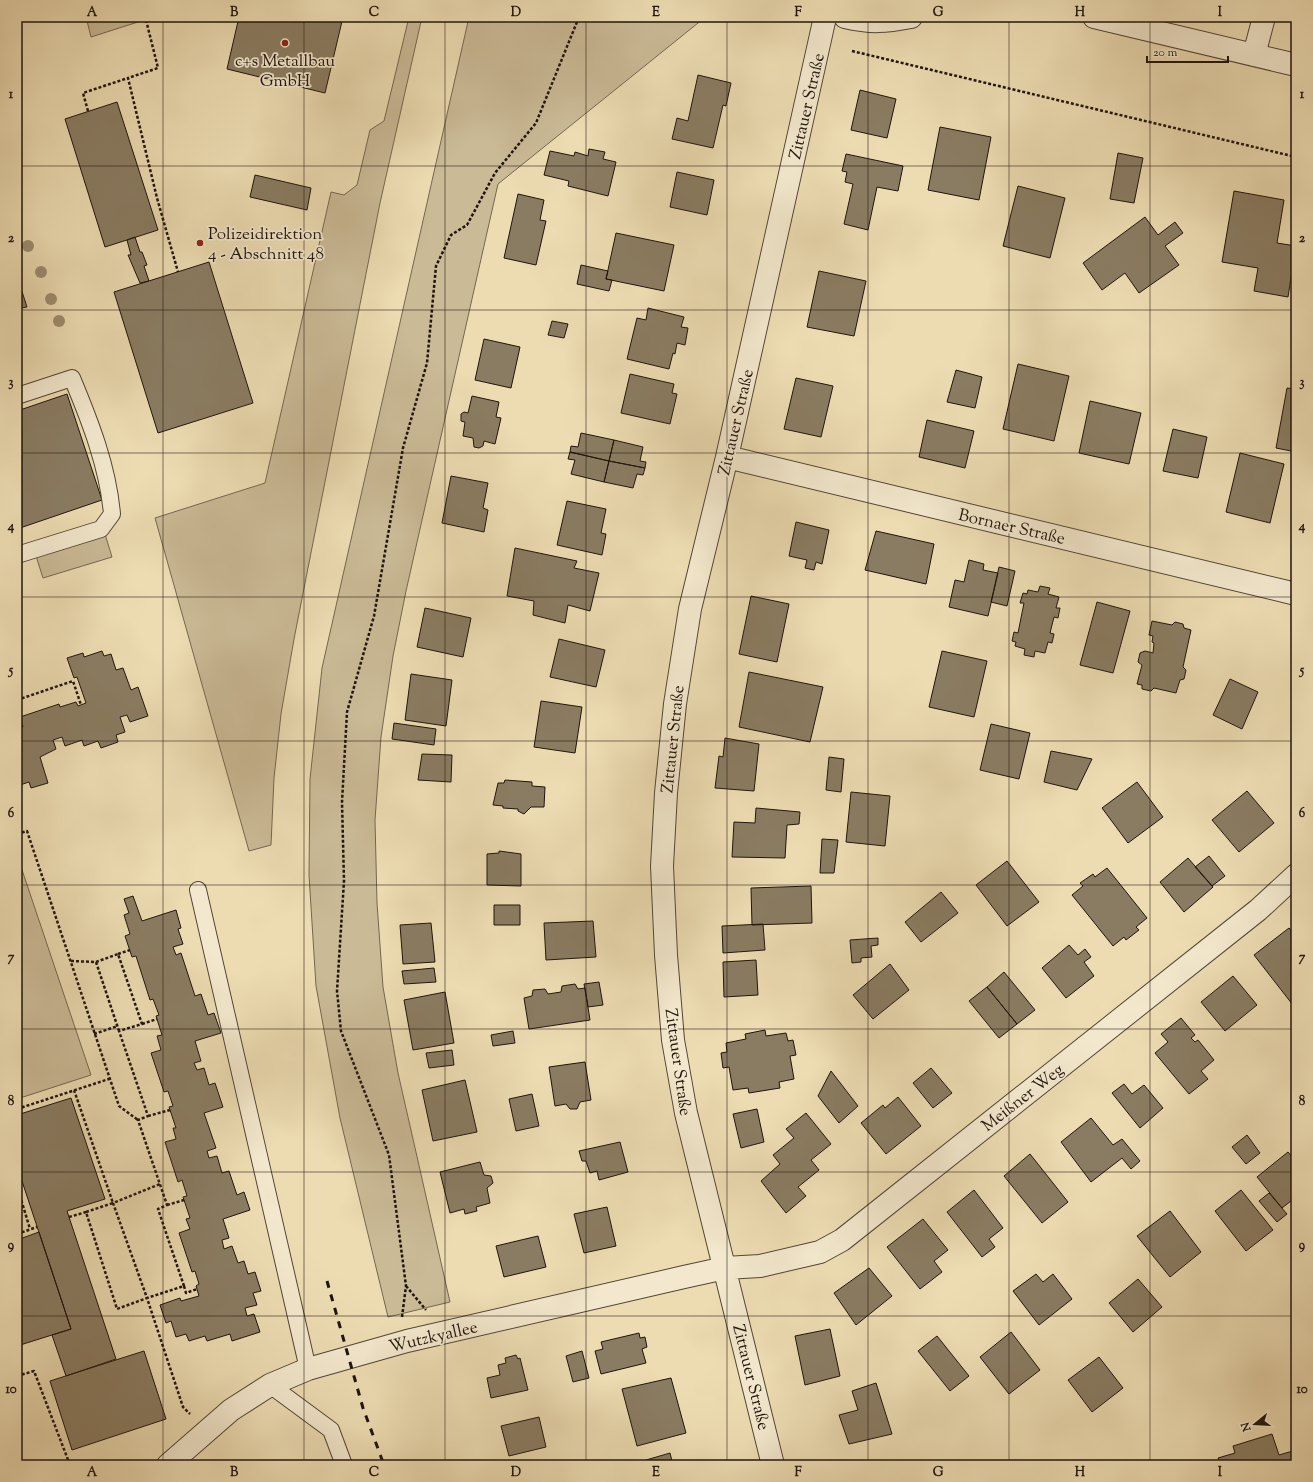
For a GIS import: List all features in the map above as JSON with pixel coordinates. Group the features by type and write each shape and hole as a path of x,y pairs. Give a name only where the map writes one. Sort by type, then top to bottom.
{"street":[{"name":"Zittauer Straße","path":"773,1465 688,1124 673,1040 666,955 662,866 666,793 675,704 690,608 727,457 825,17"},
{"path":"846,17 867,22 895,21 911,17"},
{"path":"1094,17 1296,65"},
{"path":"1254,55 1264,17"},
{"name":"Bornaer Straße","path":"727,457 1296,594"},
{"name":"Meißner Weg","path":"725,1268 760,1266 820,1252 842,1240 1258,910 1296,876"},
{"name":"Wutzkyallee","path":"168,1465 231,1410 270,1385 308,1369 407,1341 725,1268"}],"lane":[{"path":"17,396 72,378 91,424 111,495 112,514 101,529 17,556"},
{"path":"198,890 308,1369"},
{"path":"270,1385 331,1430 344,1465"}],"path":[{"path":"402,1317 406,1286 389,1155 341,1031 337,991 344,881 342,802 347,712 374,616 403,448 427,363 436,266 451,235 467,225 495,173 536,123 579,17"},
{"path":"88,111 83,93 158,68 146,20"},
{"path":"852,51 1296,157"},
{"path":"128,78 157,198 178,272"},
{"path":"17,700 73,681 81,704"},
{"path":"17,834 27,831 119,1106 138,1120 167,1205"},
{"path":"71,960 96,962 130,950"},
{"path":"118,954 142,1024"},
{"path":"96,962 148,1116"},
{"path":"119,1031 157,1019"},
{"path":"94,1034 118,1026"},
{"path":"17,1109 109,1079"},
{"path":"74,1090 147,1298 183,1407 207,1432"},
{"path":"138,1120 170,1110"},
{"path":"69,1217 113,1203 160,1184"},
{"path":"17,1186 30,1229"},
{"path":"184,1200 158,1209 186,1293 197,1289"},
{"path":"86,1212 117,1309 184,1286"},
{"path":"17,1234 37,1227"},
{"path":"406,1286 426,1311"},
{"path":"17,1376 34,1371 70,1465"}],"shaded area":[{"path":"86,17 140,17 141,21 91,37"},
{"path":"409,17 422,17 380,203 294,639 281,714 274,778 271,845 249,851 155,518 265,483 331,192 344,195 357,185 370,130 384,121"},
{"path":"469,17 696,17 703,19 498,184 406,591 393,656 381,737 375,820 377,903 383,987 398,1073 450,1302 388,1317 340,1118 316,986 309,875 310,779 322,668"},
{"path":"105,534 112,557 43,578 36,556"},
{"path":"17,855 91,1075 17,1099"}],"building":[{"name":"c+s Metallbau GmbH","path":"239,17 343,17 325,93 227,69"},
{"path":"698,75 731,83 726,106 723,105 713,148 672,139 677,118 688,121"},
{"path":"860,90 896,99 887,138 851,130"},
{"path":"117,102 158,230 105,247 65,119"},
{"path":"940,127 991,137 979,200 928,190"},
{"path":"589,149 605,152 603,159 616,162 608,196 568,186 569,181 544,175 550,151 574,156 575,152 588,156"},
{"path":"1118,153 1143,158 1134,203 1110,199"},
{"path":"846,154 903,166 898,191 877,187 868,230 844,224 853,184 845,182 847,172 842,171"},
{"path":"677,172 714,180 707,215 670,207"},
{"path":"255,175 311,188 307,210 250,197"},
{"path":"1018,186 1065,198 1050,258 1003,246"},
{"path":"1234,191 1284,200 1277,243 1296,246 1288,297 1254,291 1258,268 1222,262"},
{"path":"518,194 544,200 540,220 546,221 536,265 504,258"},
{"path":"1145,217 1158,235 1175,222 1183,233 1165,246 1179,265 1139,293 1125,273 1102,290 1083,263"},
{"path":"616,233 674,245 664,291 606,279"},
{"path":"135,237 140,252 142,252 147,265 144,266 149,281 140,283 128,255 131,255 127,240"},
{"path":"209,262 253,403 158,433 114,292"},
{"path":"581,265 608,271 606,279 612,280 609,291 577,284"},
{"path":"819,271 866,281 854,336 807,327"},
{"path":"17,276 27,307 17,309"},
{"path":"648,308 684,317 681,327 688,328 685,345 677,343 675,354 673,353 669,369 627,359 637,318 646,320"},
{"path":"552,321 568,324 564,338 548,335"},
{"path":"484,339 520,347 511,388 475,380"},
{"path":"1018,364 1069,376 1054,441 1003,429"},
{"path":"956,370 982,377 975,408 947,402"},
{"path":"630,374 674,384 672,393 677,394 670,424 621,413"},
{"path":"796,378 833,386 821,437 784,429"},
{"path":"1287,388 1296,389 1296,452 1276,448"},
{"path":"67,394 102,500 17,529 17,411"},
{"path":"472,396 499,402 496,417 501,418 495,444 484,441 483,446 479,448 474,447 473,438 463,436 465,422 461,421 461,414 464,412 468,413"},
{"path":"1090,401 1141,413 1129,464 1079,453"},
{"path":"927,420 974,431 965,468 919,457"},
{"path":"1173,429 1207,437 1198,478 1163,471"},
{"path":"581,433 614,440 609,461 570,452 571,446 578,447"},
{"path":"614,440 643,447 640,461 646,462 645,468 609,461"},
{"path":"570,452 609,461 604,482 571,474 575,460 568,459"},
{"path":"1240,453 1284,464 1270,523 1226,512"},
{"path":"609,461 645,468 643,475 637,474 633,488 604,482"},
{"path":"451,476 488,483 483,508 488,510 484,532 442,523"},
{"path":"567,501 606,509 601,533 606,534 602,555 557,545"},
{"path":"796,522 829,530 822,564 816,562 814,570 805,568 807,560 789,556"},
{"path":"876,531 934,544 926,584 865,570"},
{"path":"515,548 577,561 574,568 599,573 590,611 568,605 565,623 533,615 534,601 507,596"},
{"path":"969,560 984,564 983,570 998,573 988,616 949,607 955,580 964,582"},
{"path":"999,567 1015,571 1007,606 991,602"},
{"path":"1040,586 1050,588 1048,594 1059,597 1056,608 1060,608 1058,618 1054,617 1050,633 1054,634 1052,643 1048,642 1045,653 1035,651 1034,657 1024,655 1025,649 1015,646 1016,642 1012,641 1014,632 1018,633 1024,603 1020,603 1023,593 1027,594 1028,590 1038,592"},
{"path":"751,596 789,604 777,662 739,654"},
{"path":"1097,602 1130,611 1113,673 1080,665"},
{"path":"425,608 471,618 463,657 417,647"},
{"path":"1152,621 1172,625 1175,622 1183,624 1184,628 1191,630 1183,667 1186,670 1184,679 1180,680 1176,693 1154,688 1151,691 1142,689 1142,685 1137,684 1142,665 1138,662 1140,653 1145,651 1153,653 1153,636 1149,635"},
{"path":"559,639 605,650 596,687 550,677"},
{"path":"102,651 104,656 111,654 116,670 123,668 131,690 138,687 148,716 130,722 127,715 120,717 125,732 116,735 118,742 101,748 98,741 84,746 82,740 65,746 62,737 53,740 56,749 40,757 48,783 31,788 29,782 17,786 17,730 23,727 20,717 59,704 60,707 76,702 78,706 86,703 77,677 74,678 67,658 83,653 84,657"},
{"path":"942,651 987,661 974,717 929,707"},
{"path":"749,672 823,687 810,742 739,727"},
{"path":"411,674 452,680 446,726 405,720"},
{"path":"1230,679 1258,692 1242,729 1213,715"},
{"path":"541,701 582,707 575,753 534,747"},
{"path":"394,723 436,729 434,745 392,739"},
{"path":"991,724 1030,733 1019,779 980,770"},
{"path":"725,738 759,744 754,791 715,788 719,756 723,757"},
{"path":"1051,751 1092,759 1077,790 1044,782"},
{"path":"422,754 452,755 451,782 418,780"},
{"path":"829,757 844,759 841,792 826,790"},
{"path":"505,780 532,782 532,786 545,787 544,807 531,807 524,814 518,811 518,809 503,808 503,806 493,805 498,783 504,783"},
{"path":"1137,782 1163,817 1128,843 1102,808"},
{"path":"1247,791 1274,823 1239,852 1212,820"},
{"path":"851,792 890,796 885,846 846,842"},
{"path":"756,808 800,812 799,824 787,825 785,858 732,857 734,822 755,823"},
{"path":"822,839 838,840 834,873 820,873"},
{"path":"499,851 521,854 521,886 487,885 487,854 499,853"},
{"path":"1209,856 1225,876 1212,886 1195,867"},
{"path":"1188,858 1213,887 1184,912 1160,882"},
{"path":"1007,861 1039,902 1007,926 976,885"},
{"path":"1107,868 1147,918 1136,927 1139,930 1126,940 1124,937 1113,946 1072,895 1083,886 1080,883 1093,874 1095,877"},
{"path":"811,886 812,923 752,925 751,888"},
{"path":"941,892 958,913 921,942 905,922"},
{"path":"133,896 142,921 176,910 181,928 178,929 183,944 173,947 176,955 181,953 195,996 201,994 208,1015 214,1013 221,1033 195,1041 201,1061 194,1063 197,1070 204,1068 209,1085 215,1083 223,1107 204,1113 216,1148 207,1151 209,1158 217,1156 222,1173 229,1171 237,1195 244,1192 250,1210 223,1219 229,1238 222,1240 224,1249 232,1246 238,1263 244,1261 248,1274 255,1272 261,1291 253,1293 257,1305 245,1308 247,1316 254,1314 260,1332 232,1341 230,1334 207,1341 205,1336 189,1341 186,1334 176,1337 171,1321 166,1323 160,1305 180,1298 181,1301 199,1296 196,1286 199,1284 195,1271 192,1272 179,1233 190,1229 186,1219 190,1218 183,1197 187,1196 182,1180 178,1182 165,1142 176,1139 173,1128 176,1128 169,1107 173,1106 168,1091 164,1092 151,1053 161,1050 157,1036 162,1035 156,1016 159,1015 153,999 150,1000 136,956 132,957 125,936 130,934 124,915 129,913 124,899"},
{"path":"494,905 520,905 520,925 494,925"},
{"path":"593,921 596,957 546,960 544,923"},
{"path":"431,923 435,962 403,964 400,925"},
{"path":"763,924 765,950 723,953 722,926"},
{"path":"1289,928 1296,937 1296,1009 1254,955"},
{"path":"878,938 878,945 871,946 872,957 861,958 861,962 852,963 850,940"},
{"path":"1069,945 1078,955 1085,949 1091,957 1084,962 1094,976 1066,998 1042,968"},
{"path":"756,960 758,995 724,997 723,962"},
{"path":"890,964 909,990 873,1019 853,995"},
{"path":"434,968 436,982 404,984 402,971"},
{"path":"1004,972 1035,1010 1017,1024 987,987"},
{"path":"1233,976 1257,1005 1225,1031 1201,1002"},
{"path":"599,982 603,1005 588,1007 584,984"},
{"path":"575,984 578,989 585,988 590,1020 529,1029 524,998 532,996 533,990 545,989 548,994 561,992 562,986"},
{"path":"987,987 1017,1024 999,1038 969,1001"},
{"path":"445,992 454,1043 413,1050 404,1000"},
{"path":"1181,1018 1195,1035 1191,1038 1195,1042 1198,1040 1214,1060 1201,1071 1208,1079 1189,1094 1155,1053 1168,1042 1161,1034"},
{"path":"765,1030 766,1036 786,1033 788,1041 793,1040 796,1055 790,1056 794,1079 779,1082 780,1088 749,1093 748,1088 733,1090 729,1067 723,1068 721,1053 727,1052 726,1043 746,1039 745,1034"},
{"path":"513,1031 515,1043 493,1046 491,1035"},
{"path":"452,1050 454,1065 429,1068 426,1053"},
{"path":"585,1062 591,1100 580,1102 577,1109 570,1109 566,1104 555,1106 549,1067"},
{"path":"931,1068 952,1093 933,1108 913,1083"},
{"path":"831,1071 858,1106 839,1123 818,1096"},
{"path":"465,1080 477,1132 433,1141 422,1090"},
{"path":"1124,1084 1132,1094 1144,1085 1163,1108 1140,1128 1112,1093"},
{"path":"532,1094 539,1126 516,1131 509,1099"},
{"path":"898,1097 921,1126 886,1154 861,1123 883,1105 885,1108"},
{"path":"71,1098 105,1199 67,1211 116,1359 66,1376 52,1335 71,1329 17,1166 17,1115"},
{"path":"757,1109 764,1142 741,1148 733,1114"},
{"path":"806,1113 831,1144 811,1160 819,1170 798,1187 806,1196 786,1213 761,1181 780,1164 773,1155 794,1138 786,1129"},
{"path":"1091,1118 1113,1145 1122,1139 1140,1161 1131,1169 1122,1158 1091,1182 1061,1142"},
{"path":"1247,1135 1260,1153 1246,1164 1232,1147"},
{"path":"620,1142 628,1172 599,1180 597,1171 590,1173 586,1161 582,1161 579,1151"},
{"path":"1288,1152 1296,1162 1296,1197 1282,1208 1257,1177"},
{"path":"1030,1154 1068,1202 1042,1223 1004,1176"},
{"path":"480,1162 484,1175 491,1176 493,1183 487,1188 490,1203 476,1207 477,1211 465,1214 464,1209 450,1213 440,1172"},
{"path":"974,1190 1003,1228 989,1239 995,1247 982,1257 947,1212"},
{"path":"1241,1190 1273,1230 1246,1251 1215,1211"},
{"path":"1269,1193 1287,1214 1277,1222 1259,1201"},
{"path":"607,1207 616,1246 584,1253 574,1214"},
{"path":"1170,1211 1201,1252 1170,1277 1137,1236"},
{"path":"923,1219 948,1250 934,1261 942,1272 920,1289 887,1247"},
{"path":"39,1232 71,1329 17,1346 17,1240"},
{"path":"538,1236 546,1267 504,1277 496,1246"},
{"path":"869,1268 892,1296 856,1325 834,1293"},
{"path":"1036,1274 1043,1282 1053,1274 1072,1299 1039,1325 1013,1291"},
{"path":"1138,1279 1162,1307 1133,1332 1109,1303"},
{"path":"830,1329 840,1376 805,1385 795,1336"},
{"path":"1011,1332 1040,1370 1009,1394 980,1357"},
{"path":"639,1333 640,1338 645,1337 647,1347 642,1349 646,1363 601,1374 595,1351 603,1349 601,1342"},
{"path":"937,1336 969,1376 950,1391 918,1351"},
{"path":"144,1351 166,1419 72,1450 50,1381"},
{"path":"582,1351 589,1378 573,1382 566,1356"},
{"path":"516,1355 518,1359 520,1358 528,1390 491,1398 487,1378 500,1375 498,1365 506,1363 505,1358"},
{"path":"1099,1357 1123,1388 1092,1412 1068,1380"},
{"path":"671,1378 686,1433 637,1446 622,1389"},
{"path":"876,1383 892,1434 849,1444 839,1415 858,1410 852,1391"},
{"path":"539,1417 546,1447 509,1456 501,1426"},
{"path":"1272,1434 1279,1455 1296,1450 1296,1465 1220,1465 1218,1458 1235,1453 1233,1446"},
{"path":"670,1453 673,1465 629,1465"}],"railway":[{"path":"327,1281 363,1408 384,1465"}],"place":[{"name":"c+s Metallbau GmbH","path":"285,43"},
{"name":"Polizeidirektion 4 - Abschnitt 48","path":"200,243"}]}
